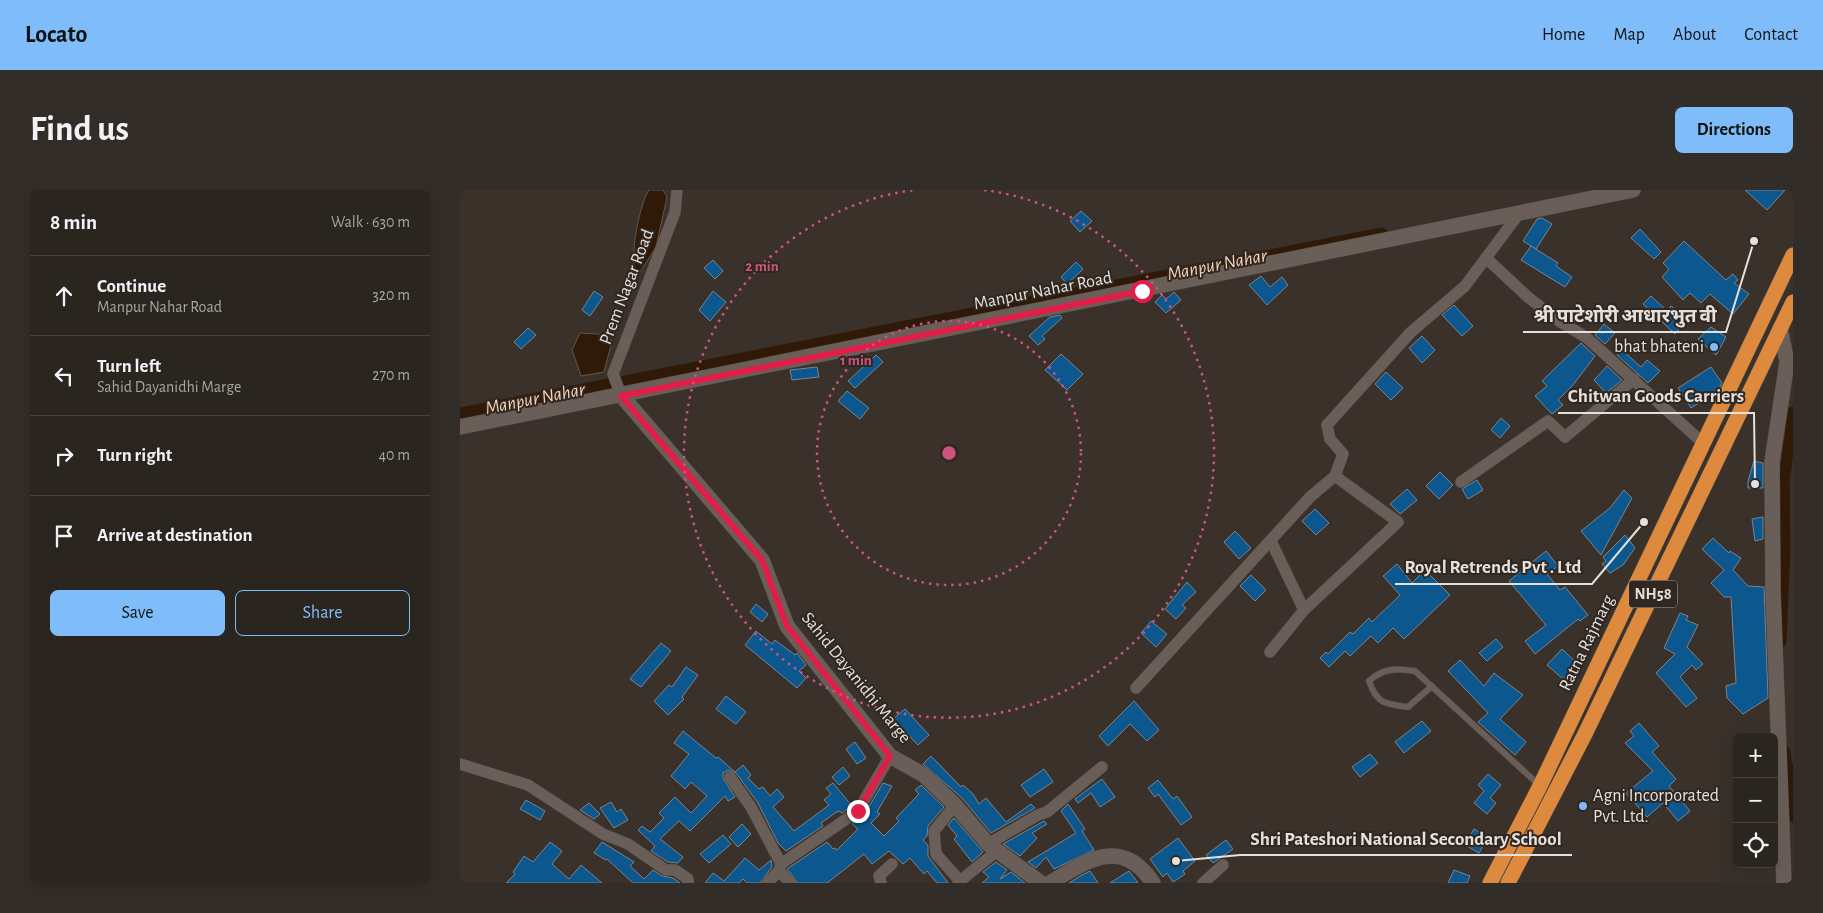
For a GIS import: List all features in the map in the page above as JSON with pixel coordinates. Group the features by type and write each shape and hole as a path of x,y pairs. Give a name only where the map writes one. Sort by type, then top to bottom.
{"highway":[{"name":"Ratna Rajmarg","path":"1490,883 1540,786 1793,255"},
{"name":"NH58","path":"1508,883 1585,734 1793,302"}],"street":[{"name":"Prem Nagar Road","path":"621,396 613,374 675,212 677,190"},
{"name":"Manpur Nahar Road","path":"460,427 1518,215 1633,190"},
{"path":"1136,688 1310,497 1334,476 1343,454 1330,439 1327,425 1411,332 1465,286 1518,215"},
{"path":"1486,258 1529,298 1559,321 1587,338 1703,443"},
{"path":"1780,328 1787,362 1772,462 1774,602 1784,883"},
{"path":"1461,482 1548,421 1564,437 1634,379"},
{"name":"Sahid Dayanidhi Marge","path":"621,396 762,560 787,626 890,756 924,775 955,806 992,848 1041,883"},
{"path":"1270,652 1304,610 1398,522 1334,476"},
{"path":"1271,541 1304,610"},
{"path":"767,883 780,867 858,811 890,756"},
{"path":"460,764 528,785 603,834 628,844 666,870 675,870 688,879 688,883"},
{"path":"955,806 934,832 936,854 959,882 992,848 1038,815 1047,812 1102,767"},
{"path":"730,777 751,807 780,867 791,883"},
{"path":"1050,883 1083,863 1104,855 1132,862 1144,870 1154,883"},
{"path":"881,883 879,876 892,864"},
{"path":"1203,883 1223,865"}],"lane":[{"path":"1432,686 1408,707 1387,705 1374,696 1369,681 1377,673 1395,668 1415,671 1432,686 1540,786"}],"shaded area":[{"path":"649,190 663,190 667,197 656,247 640,272 636,271 634,264 636,230 642,206"},
{"path":"580,333 598,334 612,341 604,372 581,376 572,350"}],"building":[{"path":"1745,190 1785,190 1767,210"},
{"path":"1081,211 1092,221 1080,232 1070,221"},
{"path":"1542,218 1552,224 1536,249 1523,241 1537,219"},
{"path":"1640,229 1661,252 1654,259 1631,238"},
{"path":"1684,241 1726,280 1733,274 1738,280 1734,283 1749,294 1733,314 1710,294 1701,303 1690,293 1683,300 1662,277 1669,269 1663,263"},
{"path":"1531,246 1558,263 1556,266 1572,277 1565,287 1521,260"},
{"path":"713,260 723,271 715,279 704,268"},
{"path":"1076,262 1083,269 1067,284 1061,277"},
{"path":"1261,276 1270,287 1282,277 1288,285 1267,305 1249,285"},
{"path":"594,291 603,297 590,316 582,310"},
{"path":"713,291 726,302 710,321 699,310"},
{"path":"1174,292 1181,300 1166,313 1155,302 1162,295 1166,299"},
{"path":"1651,296 1667,311 1671,306 1687,319 1675,334 1643,304"},
{"path":"1454,305 1473,326 1462,336 1442,315"},
{"path":"1060,315 1062,318 1042,336 1045,339 1038,345 1029,336 1050,317"},
{"path":"1604,324 1615,333 1605,344 1595,335"},
{"name":"bhat bhateni","path":"1711,327 1726,337 1716,355 1698,339"},
{"path":"528,328 536,335 521,349 514,342"},
{"path":"1422,336 1435,350 1422,363 1409,348"},
{"path":"1581,343 1595,356 1573,385 1558,400 1563,405 1552,414 1535,396 1547,386 1542,381"},
{"path":"1622,350 1641,367 1647,360 1660,371 1648,383 1617,355"},
{"path":"1061,354 1083,374 1067,390 1045,370"},
{"path":"876,355 883,362 855,388 848,381"},
{"path":"1607,366 1622,380 1606,393 1594,380"},
{"path":"817,367 819,377 792,380 790,370"},
{"path":"1711,367 1722,383 1718,391 1691,408 1678,388"},
{"path":"1386,372 1403,388 1391,400 1375,384"},
{"path":"847,391 869,408 860,419 838,401"},
{"path":"1501,418 1510,426 1500,438 1491,430"},
{"path":"1754,461 1763,463 1763,488 1748,488 1748,481"},
{"path":"1440,472 1453,485 1439,499 1426,486"},
{"path":"1477,480 1483,490 1468,499 1462,489"},
{"path":"1407,489 1417,500 1400,514 1390,504"},
{"path":"1624,490 1632,498 1601,555 1581,531 1610,508"},
{"path":"1315,509 1329,523 1316,535 1302,521"},
{"path":"1763,517 1763,539 1755,541 1752,519"},
{"path":"1235,531 1251,548 1239,559 1224,542"},
{"path":"1625,535 1635,548 1623,565 1610,573 1602,564 1606,561 1603,557"},
{"path":"1713,538 1729,553 1730,551 1741,558 1733,570 1748,586 1764,587 1768,698 1743,714 1727,698 1726,686 1736,683 1731,597 1724,597 1711,583 1724,570 1702,549"},
{"path":"1546,551 1558,566 1547,574 1560,590 1565,587 1588,615 1580,621 1578,619 1535,654 1525,641 1546,625 1509,581"},
{"path":"1397,564 1412,583 1425,570 1450,595 1404,639 1393,628 1378,643 1371,636 1350,656 1345,651 1329,667 1320,658 1326,652 1328,654 1350,632 1353,634 1369,618 1372,622 1400,595 1383,576"},
{"path":"1251,575 1266,590 1255,601 1240,586"},
{"path":"1187,582 1196,592 1182,605 1186,608 1176,619 1165,609"},
{"path":"756,604 768,614 762,622 750,612"},
{"path":"1680,613 1688,616 1686,620 1698,625 1687,647 1703,664 1696,670 1692,665 1680,677 1697,698 1686,707 1656,673 1675,654 1664,648"},
{"path":"1151,621 1167,634 1156,647 1141,633"},
{"path":"756,631 772,644 775,640 795,655 797,653 806,665 799,671 806,678 797,688 745,645"},
{"path":"1496,639 1503,647 1487,661 1479,653"},
{"path":"661,643 671,651 641,687 630,679"},
{"path":"1562,649 1578,664 1563,679 1547,665"},
{"path":"1460,660 1484,686 1494,673 1523,695 1500,719 1526,742 1515,755 1478,722 1488,713 1448,671"},
{"path":"686,667 698,675 682,697 684,699 668,715 654,701 669,685 672,687"},
{"path":"726,696 746,712 736,724 716,709"},
{"path":"1134,701 1159,730 1147,741 1130,724 1108,746 1099,736"},
{"path":"905,709 929,735 918,745 893,719"},
{"path":"1422,721 1431,731 1404,753 1395,742"},
{"path":"1639,723 1659,746 1652,752 1676,779 1669,786 1690,811 1678,821 1663,803 1647,817 1626,793 1653,771 1625,743 1634,736 1630,731"},
{"path":"683,731 735,772 743,765 751,775 748,778 759,789 763,787 770,796 777,789 784,797 773,807 794,831 829,805 824,800 831,794 826,788 833,783 852,806 842,813 839,811 835,813 821,823 823,826 786,851 778,843 758,803 736,773 729,770 723,773 723,778 735,797 728,801 725,796 690,831 679,821 660,839 683,857 678,863 668,862 651,851 655,846 638,830 642,826 650,832 664,818 659,813 675,797 691,813 707,796 691,782 685,789 671,776 689,754 674,743"},
{"path":"855,742 866,758 857,764 846,749"},
{"path":"1370,754 1378,763 1360,777 1352,767"},
{"path":"931,756 961,787 963,785 973,794 979,804 986,798 1006,822 1031,804 1035,808 991,833 962,798 923,764"},
{"path":"843,767 850,776 839,785 832,777"},
{"path":"1044,769 1053,782 1030,797 1021,785"},
{"path":"1488,774 1501,785 1490,798 1496,803 1487,814 1474,803 1484,791 1478,785"},
{"path":"1102,779 1115,797 1100,807 1091,793 1078,803 1075,799"},
{"path":"1158,780 1173,799 1177,796 1192,817 1181,825 1158,794 1155,797 1148,788"},
{"path":"883,783 892,786 877,812 880,814 871,823 884,836 899,821 896,818 919,794 915,790 921,785 944,807 928,826 927,836 923,840 928,845 928,856 948,883 937,883 927,871 924,874 910,858 903,864 889,851 872,864 864,854 827,883 798,883 787,869 827,842 833,849 837,850 858,829 852,824 864,815"},
{"path":"526,800 545,811 540,820 520,809"},
{"path":"611,802 617,812 621,809 628,820 614,828 600,808"},
{"path":"589,803 600,814 594,819 580,810"},
{"path":"1068,804 1085,829 1082,831 1094,850 1054,869 1046,857 1036,868 1028,862 1076,833 1061,811"},
{"path":"954,818 983,852 972,862 954,839 957,836 948,825"},
{"path":"1044,821 1047,824 1032,833 1037,838 1020,856 1003,844"},
{"path":"742,824 751,834 738,847 729,837"},
{"path":"1474,829 1488,837 1479,853 1465,845"},
{"path":"723,835 731,844 709,863 700,854"},
{"path":"1178,838 1195,861 1183,871 1185,874 1173,882 1167,873 1163,877 1150,859"},
{"path":"1226,840 1233,849 1213,863 1206,855"},
{"path":"550,842 562,851 552,864 569,879 581,865 602,883 506,883 515,874 513,872 524,856 533,862"},
{"path":"602,842 634,862 630,866 644,879 653,870 662,876 673,878 680,883 633,883 607,859 594,853"},
{"path":"745,858 759,870 771,860 772,867 760,883 747,883 743,879 739,883 705,883 713,873 724,881"},
{"path":"996,862 1007,870 1000,879 1011,872 1025,883 982,883 989,877 983,872"},
{"path":"1454,870 1470,876 1467,883 1448,883"},
{"path":"1090,871 1098,883 1069,883 1082,875"},
{"path":"1129,871 1138,883 1110,883"}],"waterway":[{"name":"Manpur Nahar","path":"625,381 1382,233"},
{"name":"Manpur Nahar","path":"460,413 609,384"},
{"path":"1781,642 1785,549 1784,483 1793,412"},
{"path":"1784,750 1792,788 1793,817"}],"place":[{"name":"श्री पाटेशोरी आधारभुत वी","path":"1754,241"},
{"name":"bhat bhateni","path":"1714,347"},
{"name":"Chitwan Goods Carriers","path":"1755,484"},
{"name":"Royal Retrends Pvt . Ltd","path":"1644,522"},
{"name":"Agni Incorporated Pvt. Ltd.","path":"1583,806"},
{"name":"Shri Pateshori National Secondary School","path":"1176,861"}],"route":[{"path":"858,811 890,756 787,626 762,560 621,396 1142,291"}]}
